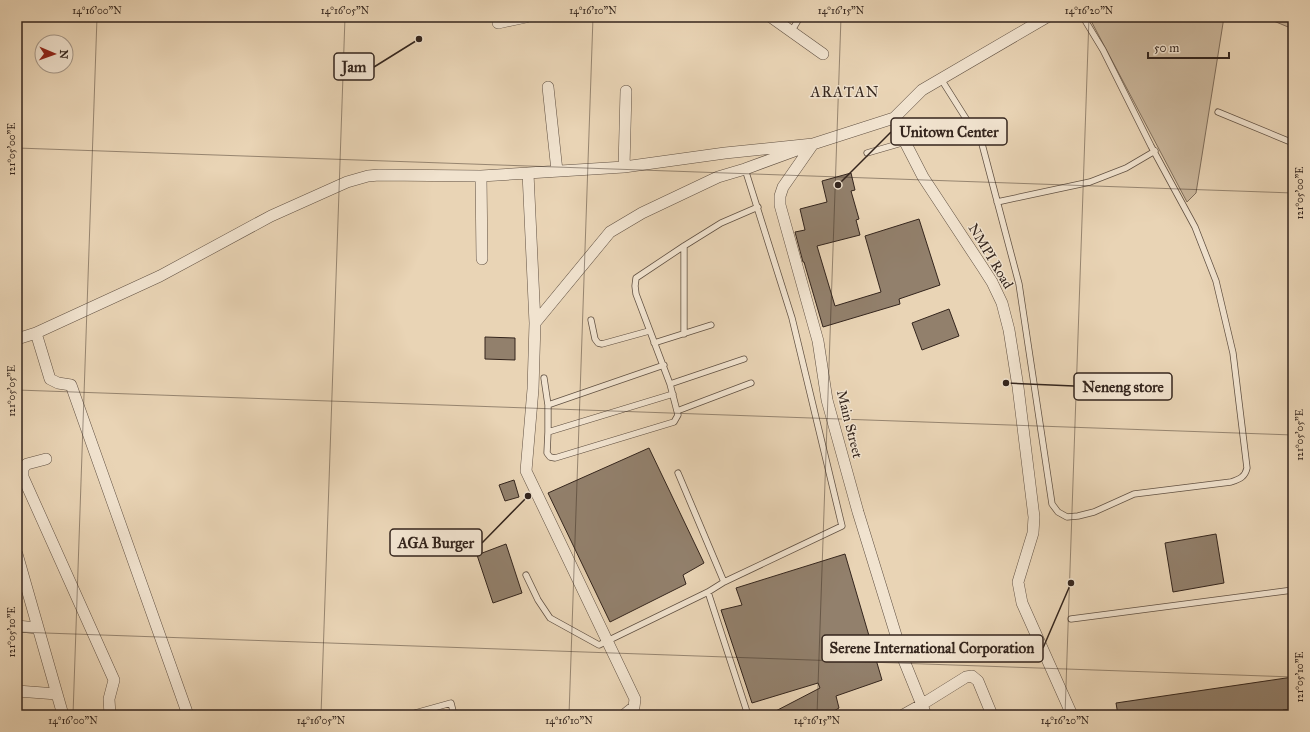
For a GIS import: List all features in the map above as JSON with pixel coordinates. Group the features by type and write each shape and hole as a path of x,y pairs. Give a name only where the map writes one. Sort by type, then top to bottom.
{"street":[{"path":"498,23 526,17"},
{"path":"771,17 823,54"},
{"path":"535,323 610,232 642,213 718,177 894,118 922,90 1047,17"},
{"path":"548,87 557,171"},
{"path":"624,167 626,91"},
{"name":"NMPI Road","path":"894,118 923,177 992,282 1002,303 1006,316 1018,387 1034,517 1033,533 1018,582 1019,592 1022,603 1072,715"},
{"path":"17,339 36,333 160,276 271,216 347,182 368,176 482,176 624,167 725,153 813,144"},
{"name":"Main Street","path":"813,144 783,187 780,196 782,213 818,341 827,400 858,512 903,658 923,710"},
{"path":"528,172 535,323 533,389 526,471 635,700 634,707 624,715"},
{"path":"482,176 482,259"},
{"path":"36,333 50,379 58,383 71,385 188,715"},
{"path":"46,459 27,464 23,468 23,477 114,680 108,699 110,715"},
{"path":"18,557 63,715"},
{"path":"17,626 37,628"},
{"path":"903,715 923,710 966,677 972,676 978,681 992,715"},
{"path":"17,691 57,694"}],"lane":[{"path":"791,32 800,17"},
{"path":"941,79 982,144 1019,284 1052,504 1058,512 1067,517 1078,516 1094,512 1134,494 1240,479 1245,474 1247,468 1233,353 1216,281 1195,227 1103,50 1083,17"},
{"path":"1218,112 1293,143"},
{"path":"867,153 905,142"},
{"path":"997,202 1090,182 1126,168 1155,151"},
{"path":"526,575 538,600 550,618 599,645 708,592 724,582 842,526 792,318 745,169"},
{"path":"544,378 548,405 547,453 550,457 555,458 674,422 678,415 673,394 664,365 654,343 636,294 636,278 721,223 758,207"},
{"path":"684,246 684,334"},
{"path":"591,320 595,339 598,343 602,344 650,331"},
{"path":"654,343 711,325"},
{"path":"670,384 744,359"},
{"path":"548,405 664,365"},
{"path":"677,411 751,383"},
{"path":"548,432 673,394"},
{"path":"678,473 724,582"},
{"path":"1071,618 1293,590"},
{"path":"708,592 748,715"},
{"path":"408,715 451,703 454,715"}],"shaded area":[{"path":"1089,17 1224,17 1196,193 1187,202"},
{"path":"1264,17 1293,17 1293,29"}],"building":[{"path":"851,173 855,190 851,191 859,219 856,220 860,235 817,246 835,306 881,292 865,236 919,219 940,285 899,299 900,304 823,327 795,232 805,230 800,209 827,202 822,181"},
{"path":"949,309 959,336 922,350 912,323"},
{"path":"485,337 515,338 515,360 485,359"},
{"path":"649,448 704,563 683,575 686,584 610,622 548,493"},
{"path":"514,480 519,497 505,501 499,485"},
{"path":"1216,534 1224,583 1173,592 1165,543"},
{"path":"506,544 522,593 493,603 477,555"},
{"path":"845,554 882,680 836,696 839,708 827,715 768,715 820,688 818,683 752,703 721,610 742,605 736,588"},
{"path":"1293,677 1293,709 1283,710 1284,715 1118,715 1116,703"}],"place":[{"name":"Jam","path":"419,39"},
{"name":"Unitown Center","path":"838,185"},
{"name":"Neneng store","path":"1006,383"},
{"name":"AGA Burger","path":"528,496"},
{"name":"Serene International Corporation","path":"1071,583"}],"district":[{"name":"ARATAN","path":"845,92"}]}
